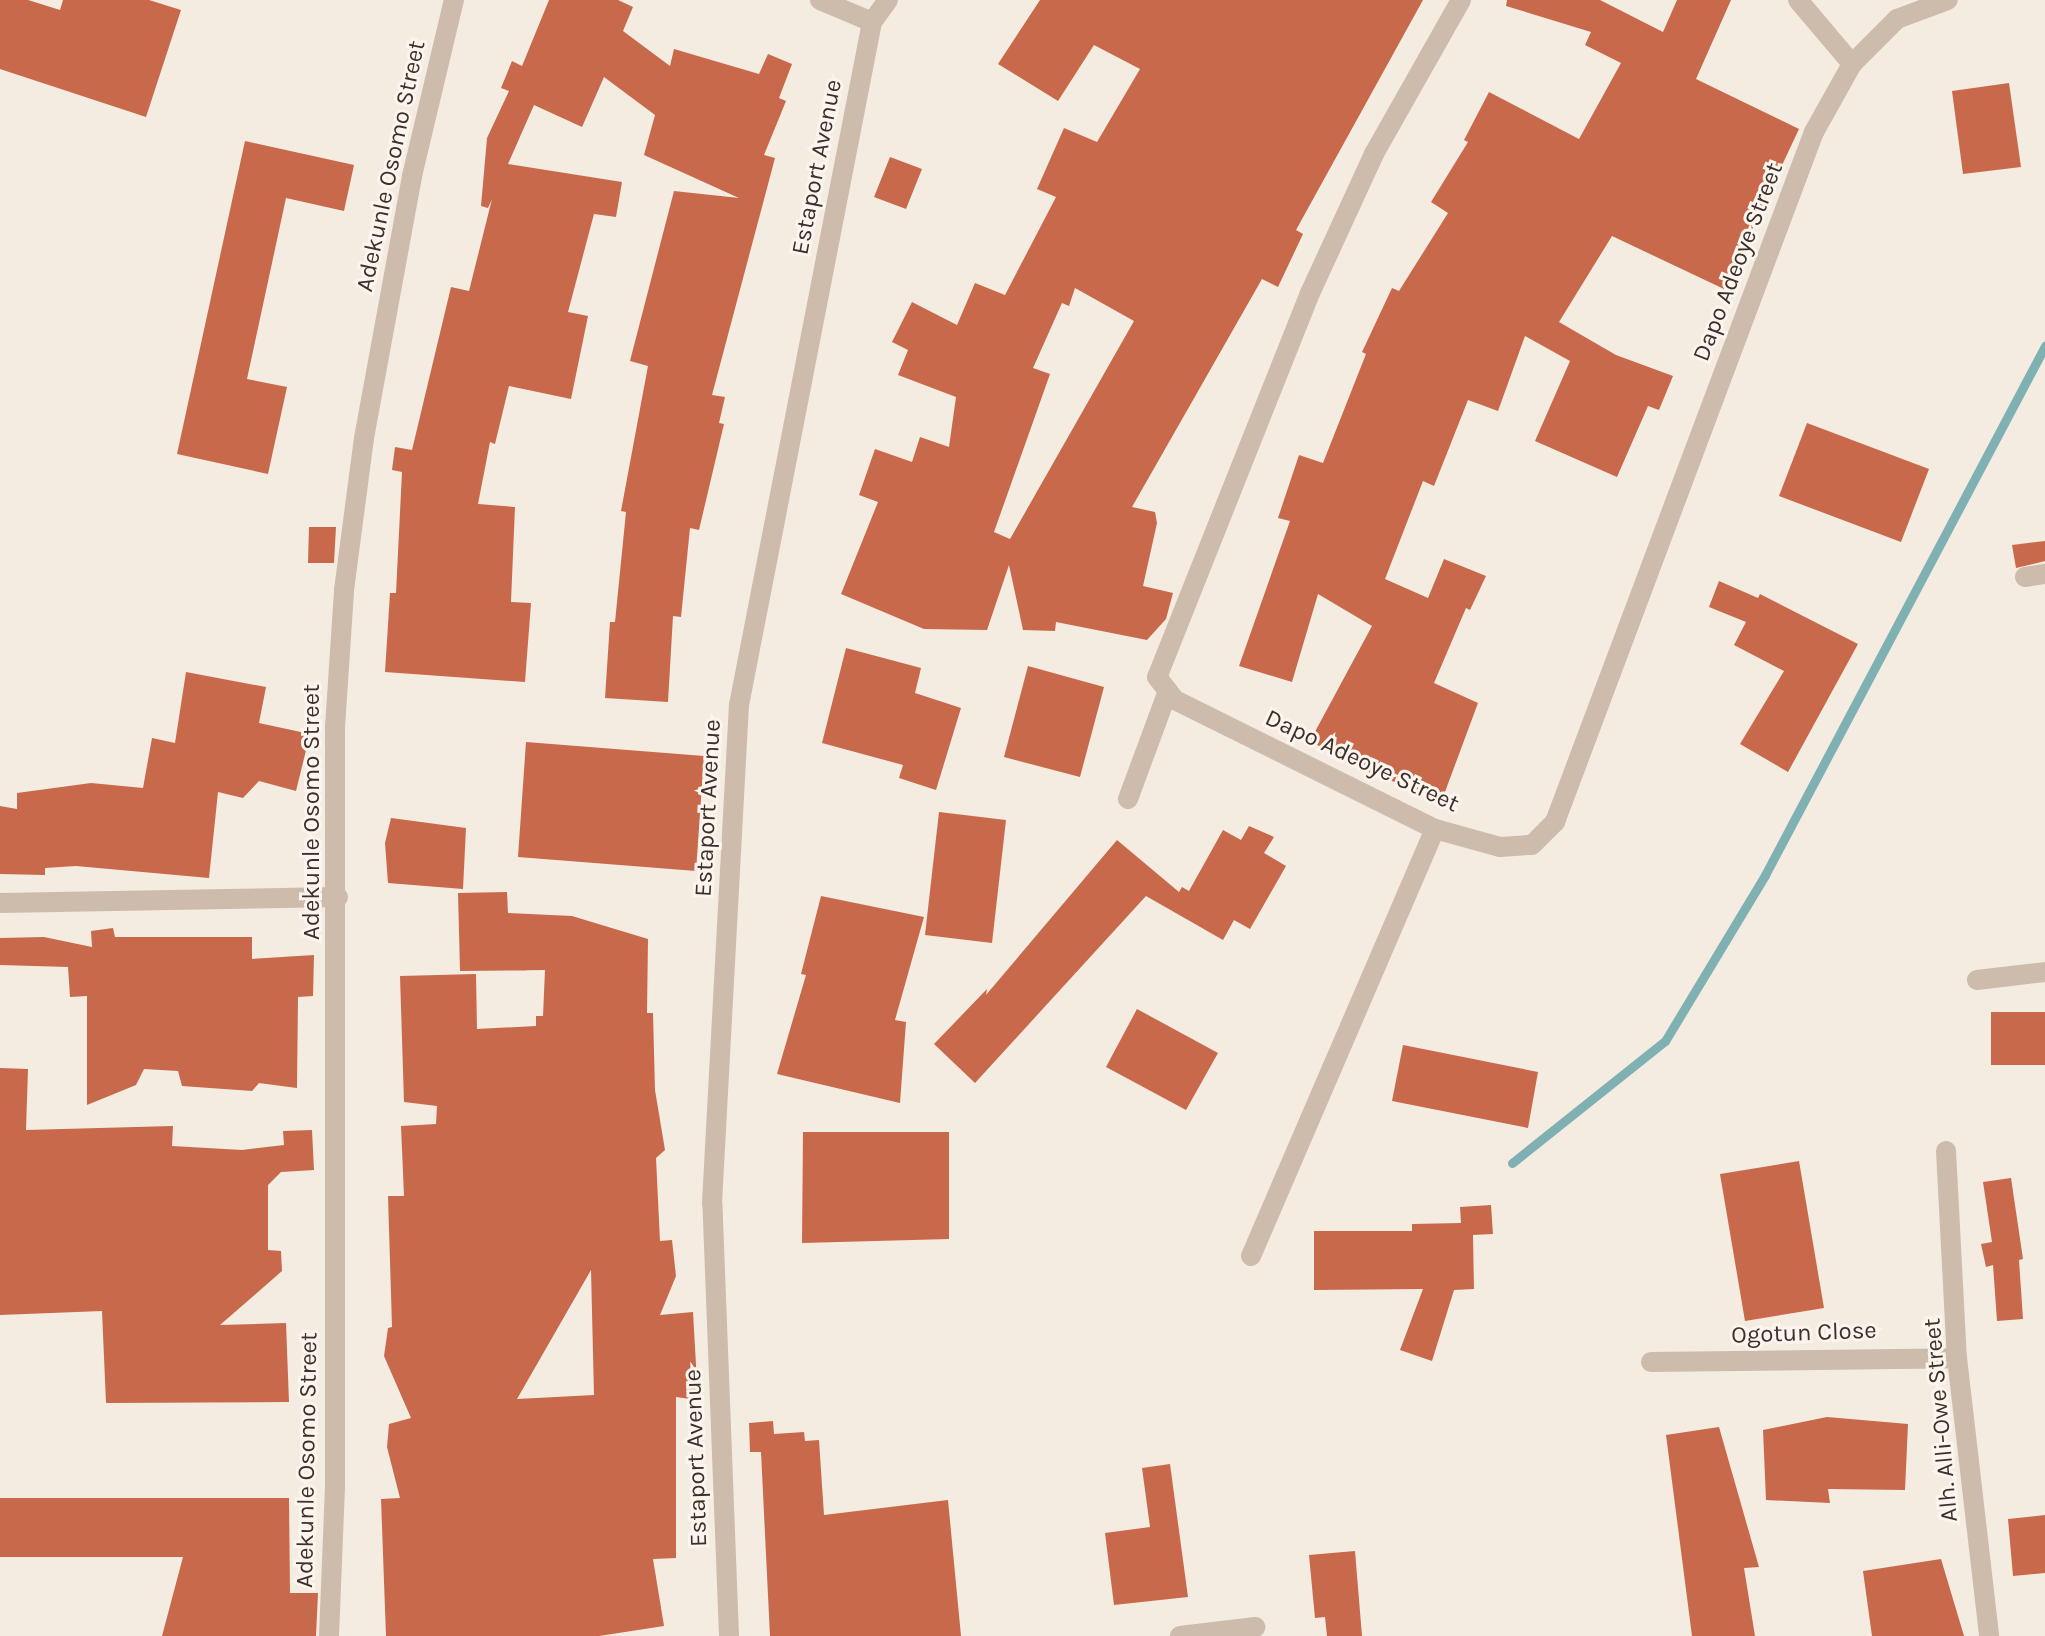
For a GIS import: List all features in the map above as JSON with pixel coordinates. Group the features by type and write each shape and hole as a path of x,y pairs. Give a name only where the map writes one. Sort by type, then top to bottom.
{"street":[{"name":"Adekunle Osomo Street","path":"329,1636 338,897 335,727 349,542 412,176 454,0"},
{"path":"820,0 872,22"},
{"name":"Estaport Avenue","path":"729,1636 712,1203 739,705 872,22 888,0"},
{"path":"1128,799 1168,691 1157,677 1168,643 1310,293 1374,154 1461,0"},
{"path":"1798,0 1852,64"},
{"name":"Dapo Adeoye Street","path":"1168,691 1175,700 1435,829 1511,846 1532,845 1555,822 1814,132 1852,64 1897,19 1948,0"},
{"path":"1251,1256 1435,829"},
{"path":"0,903 338,897"},
{"path":"1977,980 2045,972"},
{"name":"Alh. Alli-Owe Street","path":"1946,1151 1957,1358 1989,1636"},
{"name":"Ogotun Close","path":"1651,1362 1957,1358"},
{"path":"1180,1636 1255,1627"}],"building":[{"path":"0,0 28,0 60,10 63,0 149,0 181,10 146,117 0,69"},
{"path":"549,0 618,0 633,7 623,31 670,66 674,49 759,74 768,54 792,64 779,98 786,101 764,155 775,158 712,395 725,397 719,423 724,424 699,530 690,528 681,617 673,616 668,702 605,698 610,622 615,622 626,512 621,511 648,366 630,361 674,191 739,198 644,155 655,115 604,77 582,127 534,105 508,164 622,182 616,217 594,214 568,312 588,316 571,399 509,386 495,444 490,442 478,504 515,507 511,602 531,603 525,682 385,672 390,593 396,593 402,472 392,470 395,447 412,450 451,287 469,291 492,199 488,208 481,206 487,138 509,91 501,88 512,61 522,66"},
{"path":"1040,0 1423,0 1296,230 1303,234 1278,287 1262,279 1132,507 1155,512 1157,523 1143,586 1173,593 1166,619 1147,640 1056,622 1055,631 1023,630 1009,565 987,630 924,629 841,594 878,502 859,495 875,449 912,462 920,437 949,447 956,397 898,375 908,350 892,342 912,302 957,325 975,283 1005,295 1056,197 1037,189 1064,128 1097,142 1140,69 1094,45 1058,101 998,64","holes":["1075,288 1134,321 1010,539 994,532 1050,374 1033,368 1062,303 1069,306"]},
{"path":"1507,0 1600,0 1663,32 1677,0 1731,0 1696,79 1799,129 1724,289 1612,236 1559,322 1616,355 1673,376 1659,410 1648,406 1617,477 1535,441 1570,361 1525,336 1498,411 1468,400 1434,486 1423,481 1385,579 1428,598 1444,559 1486,576 1470,610 1466,608 1434,683 1478,703 1442,800 1363,770 1310,741 1372,626 1318,594 1292,682 1239,666 1290,521 1278,518 1299,455 1323,463 1366,354 1362,352 1392,288 1399,291 1448,213 1431,202 1468,142 1464,140 1489,92 1579,139 1621,63 1585,45 1591,32 1506,6"},
{"path":"2009,83 2021,167 1963,174 1952,91"},
{"path":"245,141 354,165 344,211 286,198 247,379 287,387 268,474 177,454"},
{"path":"890,157 922,169 906,209 874,197"},
{"path":"1807,423 1929,469 1901,542 1779,496"},
{"path":"309,527 336,527 334,563 308,563"},
{"path":"2045,541 2045,561 2016,568 2012,545"},
{"path":"1719,581 1758,598 1760,594 1858,644 1788,772 1740,744 1784,671 1734,645 1746,622 1709,607"},
{"path":"846,648 921,668 915,693 961,708 936,790 899,778 903,765 822,743"},
{"path":"1028,666 1104,687 1080,777 1004,757"},
{"path":"186,672 266,687 259,723 310,734 296,791 259,781 243,798 218,792 209,878 76,866 45,868 45,875 0,874 0,806 17,809 17,793 91,783 143,788 152,738 175,743"},
{"path":"526,742 704,756 696,871 518,857"},
{"path":"939,812 1006,820 992,943 925,935"},
{"path":"391,818 466,828 463,889 388,883 385,843"},
{"path":"1249,826 1274,837 1264,853 1286,866 1250,929 1234,920 1223,940 1146,896 975,1083 934,1044 987,989 986,995 1117,840 1179,892 1182,887 1189,891 1223,830 1241,840"},
{"path":"507,892 508,913 572,916 648,939 647,1013 653,1013 655,1090 665,1150 656,1158 660,1241 672,1240 676,1276 660,1315 693,1312 698,1400 676,1397 676,1558 653,1559 664,1626 599,1636 386,1636 381,1499 400,1498 387,1447 389,1424 411,1418 384,1356 388,1328 392,1327 388,1196 404,1196 401,1126 436,1124 437,1106 404,1102 400,976 476,974 477,1029 536,1026 536,1016 543,1016 545,970 460,971 458,893","holes":["591,1270 594,1395 517,1399"]},
{"path":"821,896 924,917 895,1020 906,1022 900,1103 777,1074 806,975 801,974"},
{"path":"113,928 115,937 252,937 252,959 314,955 313,996 298,997 297,1088 259,1083 252,1091 182,1086 178,1071 144,1069 136,1085 87,1105 87,996 70,997 68,967 0,965 0,938 44,937 92,947 91,931"},
{"path":"1137,1009 1218,1053 1186,1110 1106,1067"},
{"path":"1991,1012 2045,1012 2045,1065 1991,1065"},
{"path":"1403,1045 1538,1072 1528,1128 1392,1101"},
{"path":"0,1068 28,1069 26,1130 173,1126 172,1146 242,1150 284,1145 283,1131 312,1130 314,1170 281,1172 268,1185 268,1250 281,1251 282,1271 220,1325 286,1323 289,1402 106,1403 102,1311 0,1315"},
{"path":"803,1132 949,1132 949,1239 802,1243"},
{"path":"1799,1161 1824,1308 1745,1321 1720,1174"},
{"path":"2011,1178 2023,1259 2019,1260 2023,1319 1997,1321 1993,1265 1986,1267 1981,1244 1992,1242 1983,1182"},
{"path":"1491,1205 1493,1234 1473,1235 1474,1289 1454,1290 1432,1361 1400,1350 1423,1289 1314,1290 1314,1231 1412,1231 1412,1224 1461,1223 1460,1207"},
{"path":"1827,1417 1908,1424 1905,1490 1828,1489 1830,1503 1766,1500 1763,1430"},
{"path":"773,1421 774,1434 804,1432 805,1441 819,1440 824,1515 948,1500 961,1636 770,1636 761,1452 750,1452 749,1423"},
{"path":"1719,1427 1759,1567 1744,1568 1755,1636 1692,1636 1666,1435"},
{"path":"1170,1464 1188,1597 1114,1605 1105,1533 1150,1527 1142,1468"},
{"path":"0,1498 289,1498 290,1593 318,1593 316,1636 162,1636 183,1557 0,1557"},
{"path":"2045,1515 2045,1573 2013,1576 2008,1519"},
{"path":"1355,1551 1362,1636 1327,1636 1325,1617 1315,1618 1309,1555"},
{"path":"1941,1559 1964,1636 1872,1636 1863,1571"}],"waterway":[{"path":"1512,1163 1665,1041 1765,875 2045,346"}]}
